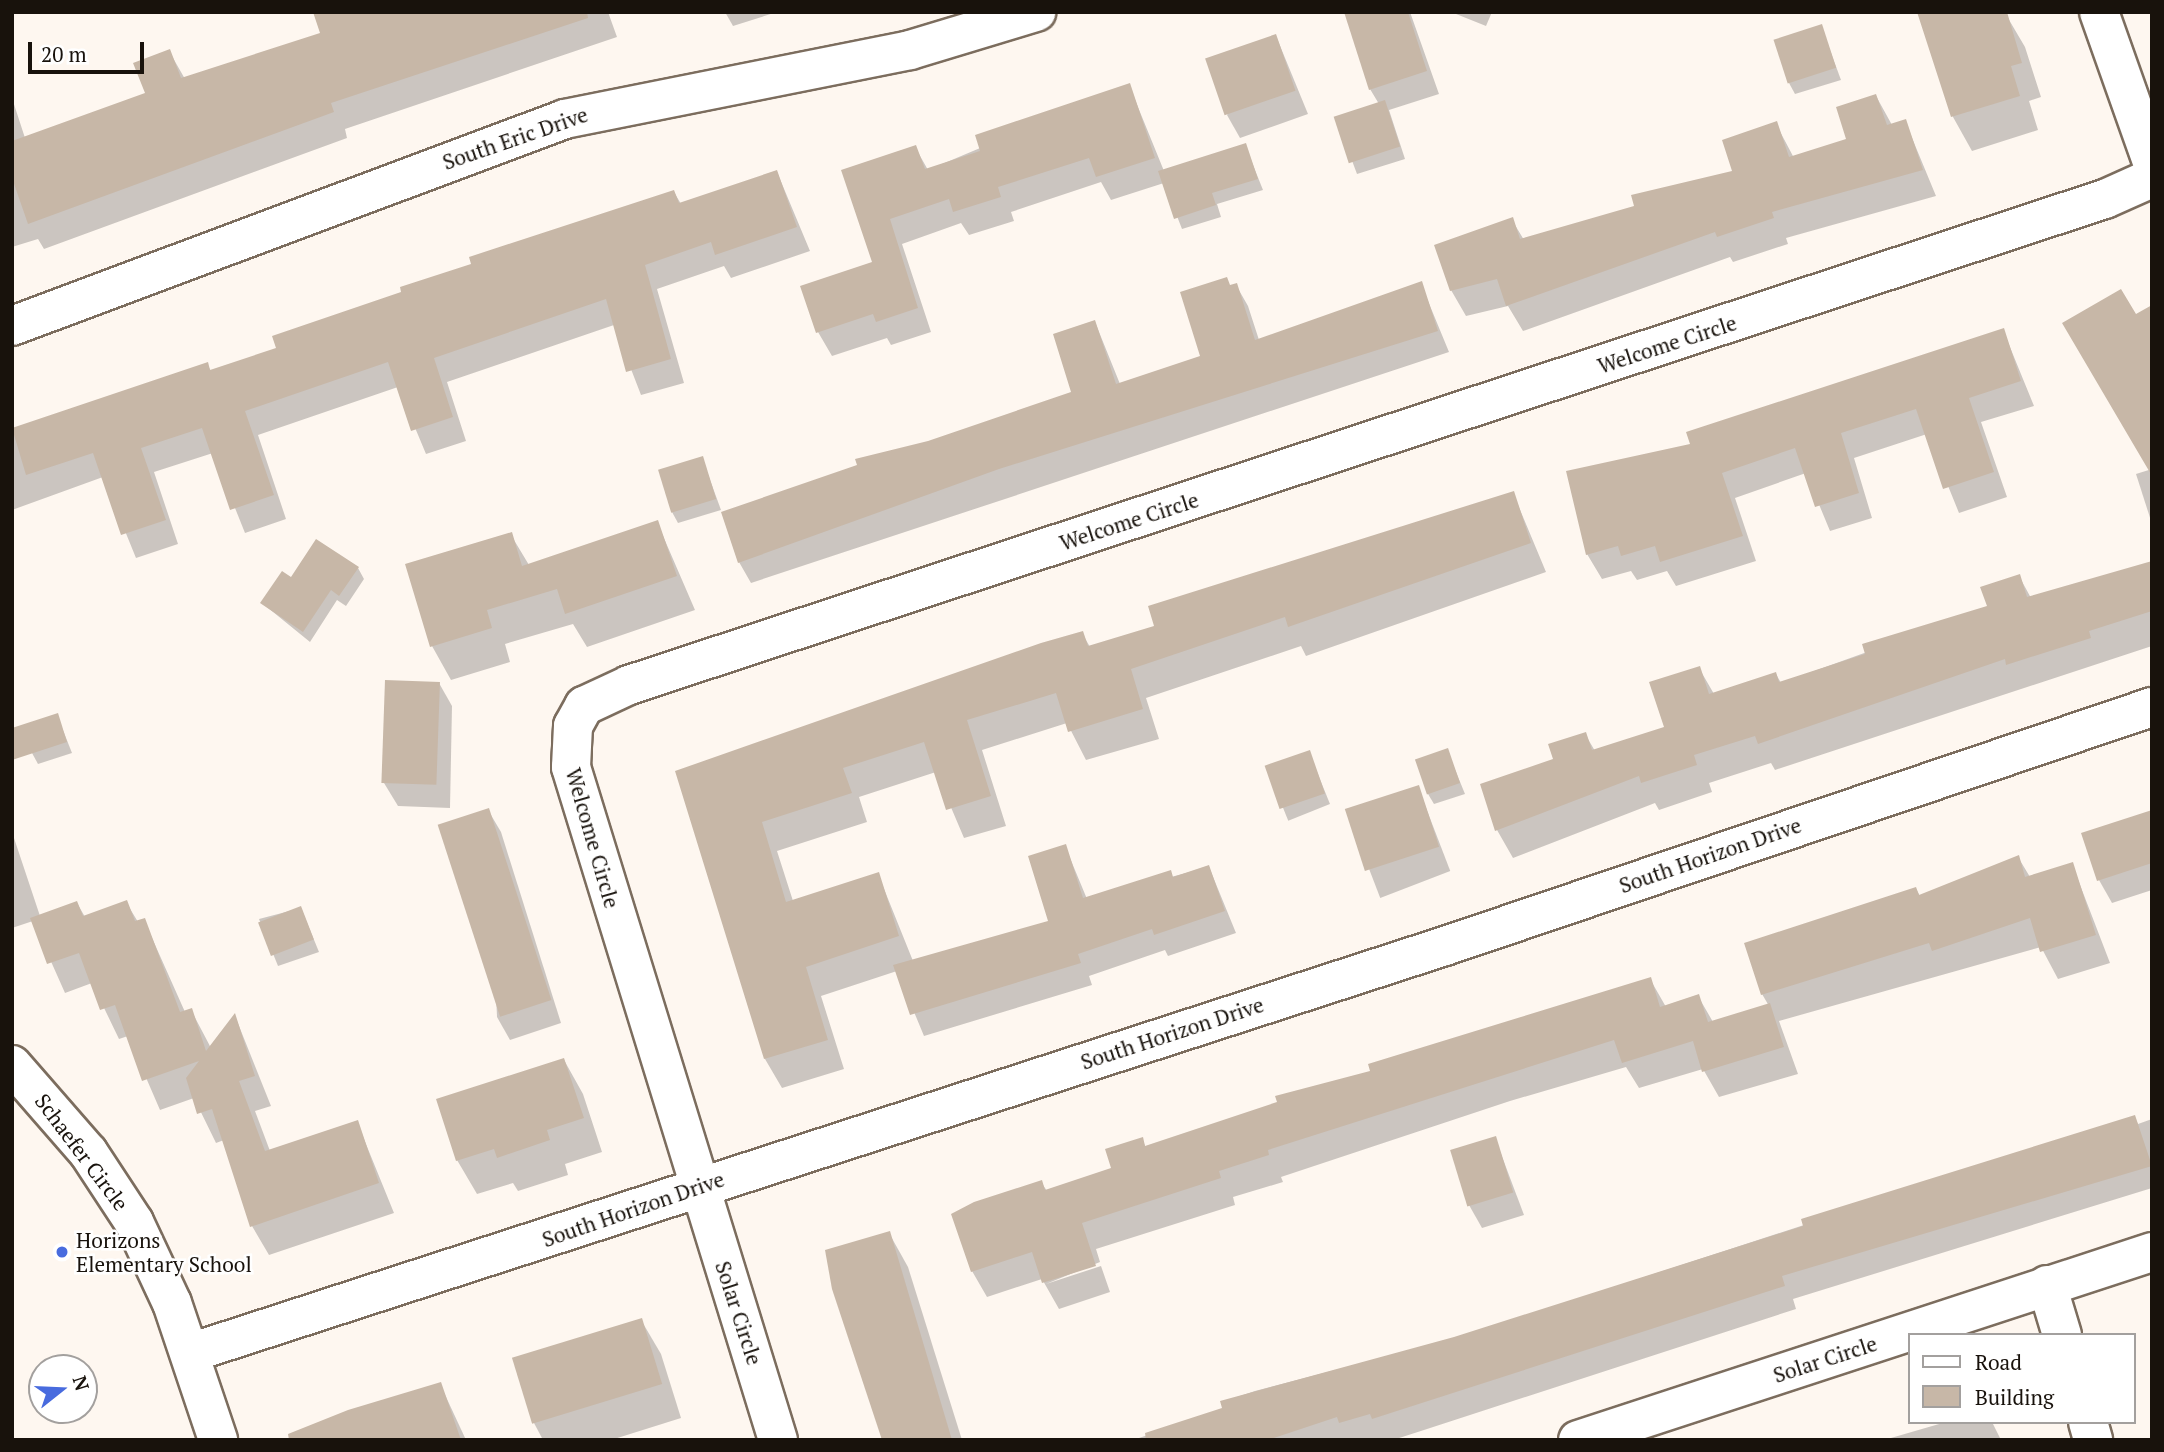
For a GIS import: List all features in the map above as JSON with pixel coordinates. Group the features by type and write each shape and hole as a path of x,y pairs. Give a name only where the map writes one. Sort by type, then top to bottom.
{"street":[{"name":"South Eric Drive","path":"12,326 565,119 910,50 1037,12"},
{"path":"2099,12 2152,162"},
{"name":"Welcome Circle","path":"701,1186 571,767 573,726 584,706 629,685 2105,200 2152,178"},
{"name":"South Horizon Drive","path":"190,1353 2152,707"},
{"name":"Schaefer Circle","path":"12,1066 112,1184 157,1265 190,1353 218,1440"},
{"name":"Solar Circle","path":"701,1186 778,1440"},
{"name":"Solar Circle","path":"1578,1440 2152,1252"},
{"path":"2047,1285 2061,1333"}],"building":[{"path":"313,12 587,12 588,18 331,103 334,112 28,224 12,178 12,141 145,93 133,63 170,49 181,78 320,33"},
{"path":"1344,12 1408,12 1427,71 1369,90"},
{"path":"1917,12 2007,12 2022,63 2011,66 2020,96 1951,117"},
{"path":"1822,24 1836,68 1788,84 1773,40"},
{"path":"1276,34 1296,91 1225,115 1205,58"},
{"path":"1130,83 1155,158 1096,177 1089,158 998,187 1001,197 953,212 949,199 890,219 918,308 876,322 873,314 816,333 800,286 872,262 841,170 916,145 925,169 980,151 975,135"},
{"path":"1876,94 1887,125 1906,119 1923,170 1772,212 1774,218 1717,237 1715,232 1506,306 1497,279 1450,291 1434,245 1513,217 1520,239 1634,206 1631,195 1732,171 1722,140 1777,121 1789,157 1846,139 1836,107"},
{"path":"1385,100 1400,147 1349,163 1334,117"},
{"path":"1246,143 1258,179 1212,193 1216,205 1174,219 1158,171"},
{"path":"777,170 797,227 715,255 711,242 645,265 671,359 626,372 606,299 434,358 453,417 411,431 388,362 245,411 274,495 230,510 202,428 141,448 166,520 121,535 93,453 26,475 12,428 208,362 210,370 276,348 272,336 401,292 400,287 471,264 469,257 674,190 679,203"},
{"path":"1227,277 1230,285 1237,283 1255,340 1422,281 1438,331 999,469 738,563 721,512 857,465 855,459 928,441 1071,392 1053,334 1095,320 1116,384 1200,356 1180,292"},
{"path":"2121,289 2136,314 2152,305 2152,476 2062,323"},
{"path":"2004,328 2021,381 1969,398 1994,472 1943,489 1916,409 1841,433 1859,493 1815,507 1795,448 1722,473 1743,536 1660,562 1655,546 1621,556 1618,546 1586,555 1566,471 1690,444 1686,432"},
{"path":"703,456 716,499 671,513 658,470"},
{"path":"1514,491 1531,543 1288,627 1285,617 1131,669 1143,709 1068,732 1056,693 967,720 991,796 946,810 924,742 843,768 852,793 762,822 786,902 879,872 899,936 806,967 828,1040 764,1059 675,771 1041,643 1083,631 1088,646 1154,626 1148,606"},
{"path":"658,520 677,576 565,614 557,589 487,610 492,628 430,647 405,564 512,532 522,566"},
{"path":"316,539 359,567 339,596 331,590 303,632 260,603 282,571 291,577"},
{"path":"2152,561 2152,611 2089,631 2091,638 2006,665 2005,659 1758,744 1755,736 1694,755 1697,765 1641,783 1639,776 1495,831 1480,784 1553,759 1548,744 1586,732 1592,750 1664,727 1649,682 1700,666 1709,694 1776,672 1779,682 1865,654 1862,644 1987,606 1980,587 2020,574 2027,597"},
{"path":"385,680 440,682 436,785 381,783"},
{"path":"58,713 67,742 12,760 12,728"},
{"path":"1448,748 1460,783 1427,794 1415,759"},
{"path":"1310,750 1325,793 1280,809 1265,766"},
{"path":"1419,785 1439,847 1365,871 1345,809"},
{"path":"489,808 551,1000 500,1017 438,825"},
{"path":"2152,810 2152,863 2097,881 2081,833"},
{"path":"1066,844 1083,898 1171,870 1173,877 1209,865 1225,911 1154,935 1152,929 1078,954 1081,963 910,1015 893,965 1048,921 1028,856"},
{"path":"2019,855 2025,877 2073,862 2096,935 2040,952 2030,918 1932,951 1929,943 1761,995 1744,943 1916,887 1919,895"},
{"path":"127,900 135,921 145,918 180,1012 192,1008 206,1051 235,1013 255,1076 239,1081 265,1151 358,1120 379,1183 250,1227 212,1109 197,1114 186,1078 199,1061 142,1081 115,1005 100,1010 79,953 47,964 30,918 77,901 83,916"},
{"path":"301,906 314,940 271,956 258,922"},
{"path":"1651,977 1660,1007 1699,994 1708,1022 1770,1003 1784,1047 1702,1072 1693,1041 1622,1063 1614,1040 1268,1150 1269,1155 1219,1171 1221,1178 1082,1223 1096,1266 1042,1283 1032,1252 971,1272 951,1214 974,1202 1042,1180 1045,1190 1111,1168 1105,1149 1143,1137 1145,1146 1277,1102 1275,1096 1370,1071 1368,1064"},
{"path":"564,1058 584,1118 547,1130 550,1140 497,1158 494,1149 456,1161 436,1099"},
{"path":"2135,1115 2152,1166 1782,1276 1785,1286 1372,1419 1370,1414 1339,1423 1337,1417 1268,1440 1146,1440 1145,1433 1222,1408 1220,1401 1454,1337 1803,1226 1801,1219"},
{"path":"1496,1136 1513,1192 1467,1206 1450,1150"},
{"path":"890,1231 952,1440 882,1440 832,1289 825,1250"},
{"path":"642,1318 662,1384 532,1424 512,1358"},
{"path":"441,1382 461,1440 289,1440 288,1434 348,1410"}],"place":[{"name":"Horizons Elementary School","path":"62,1252"}]}
